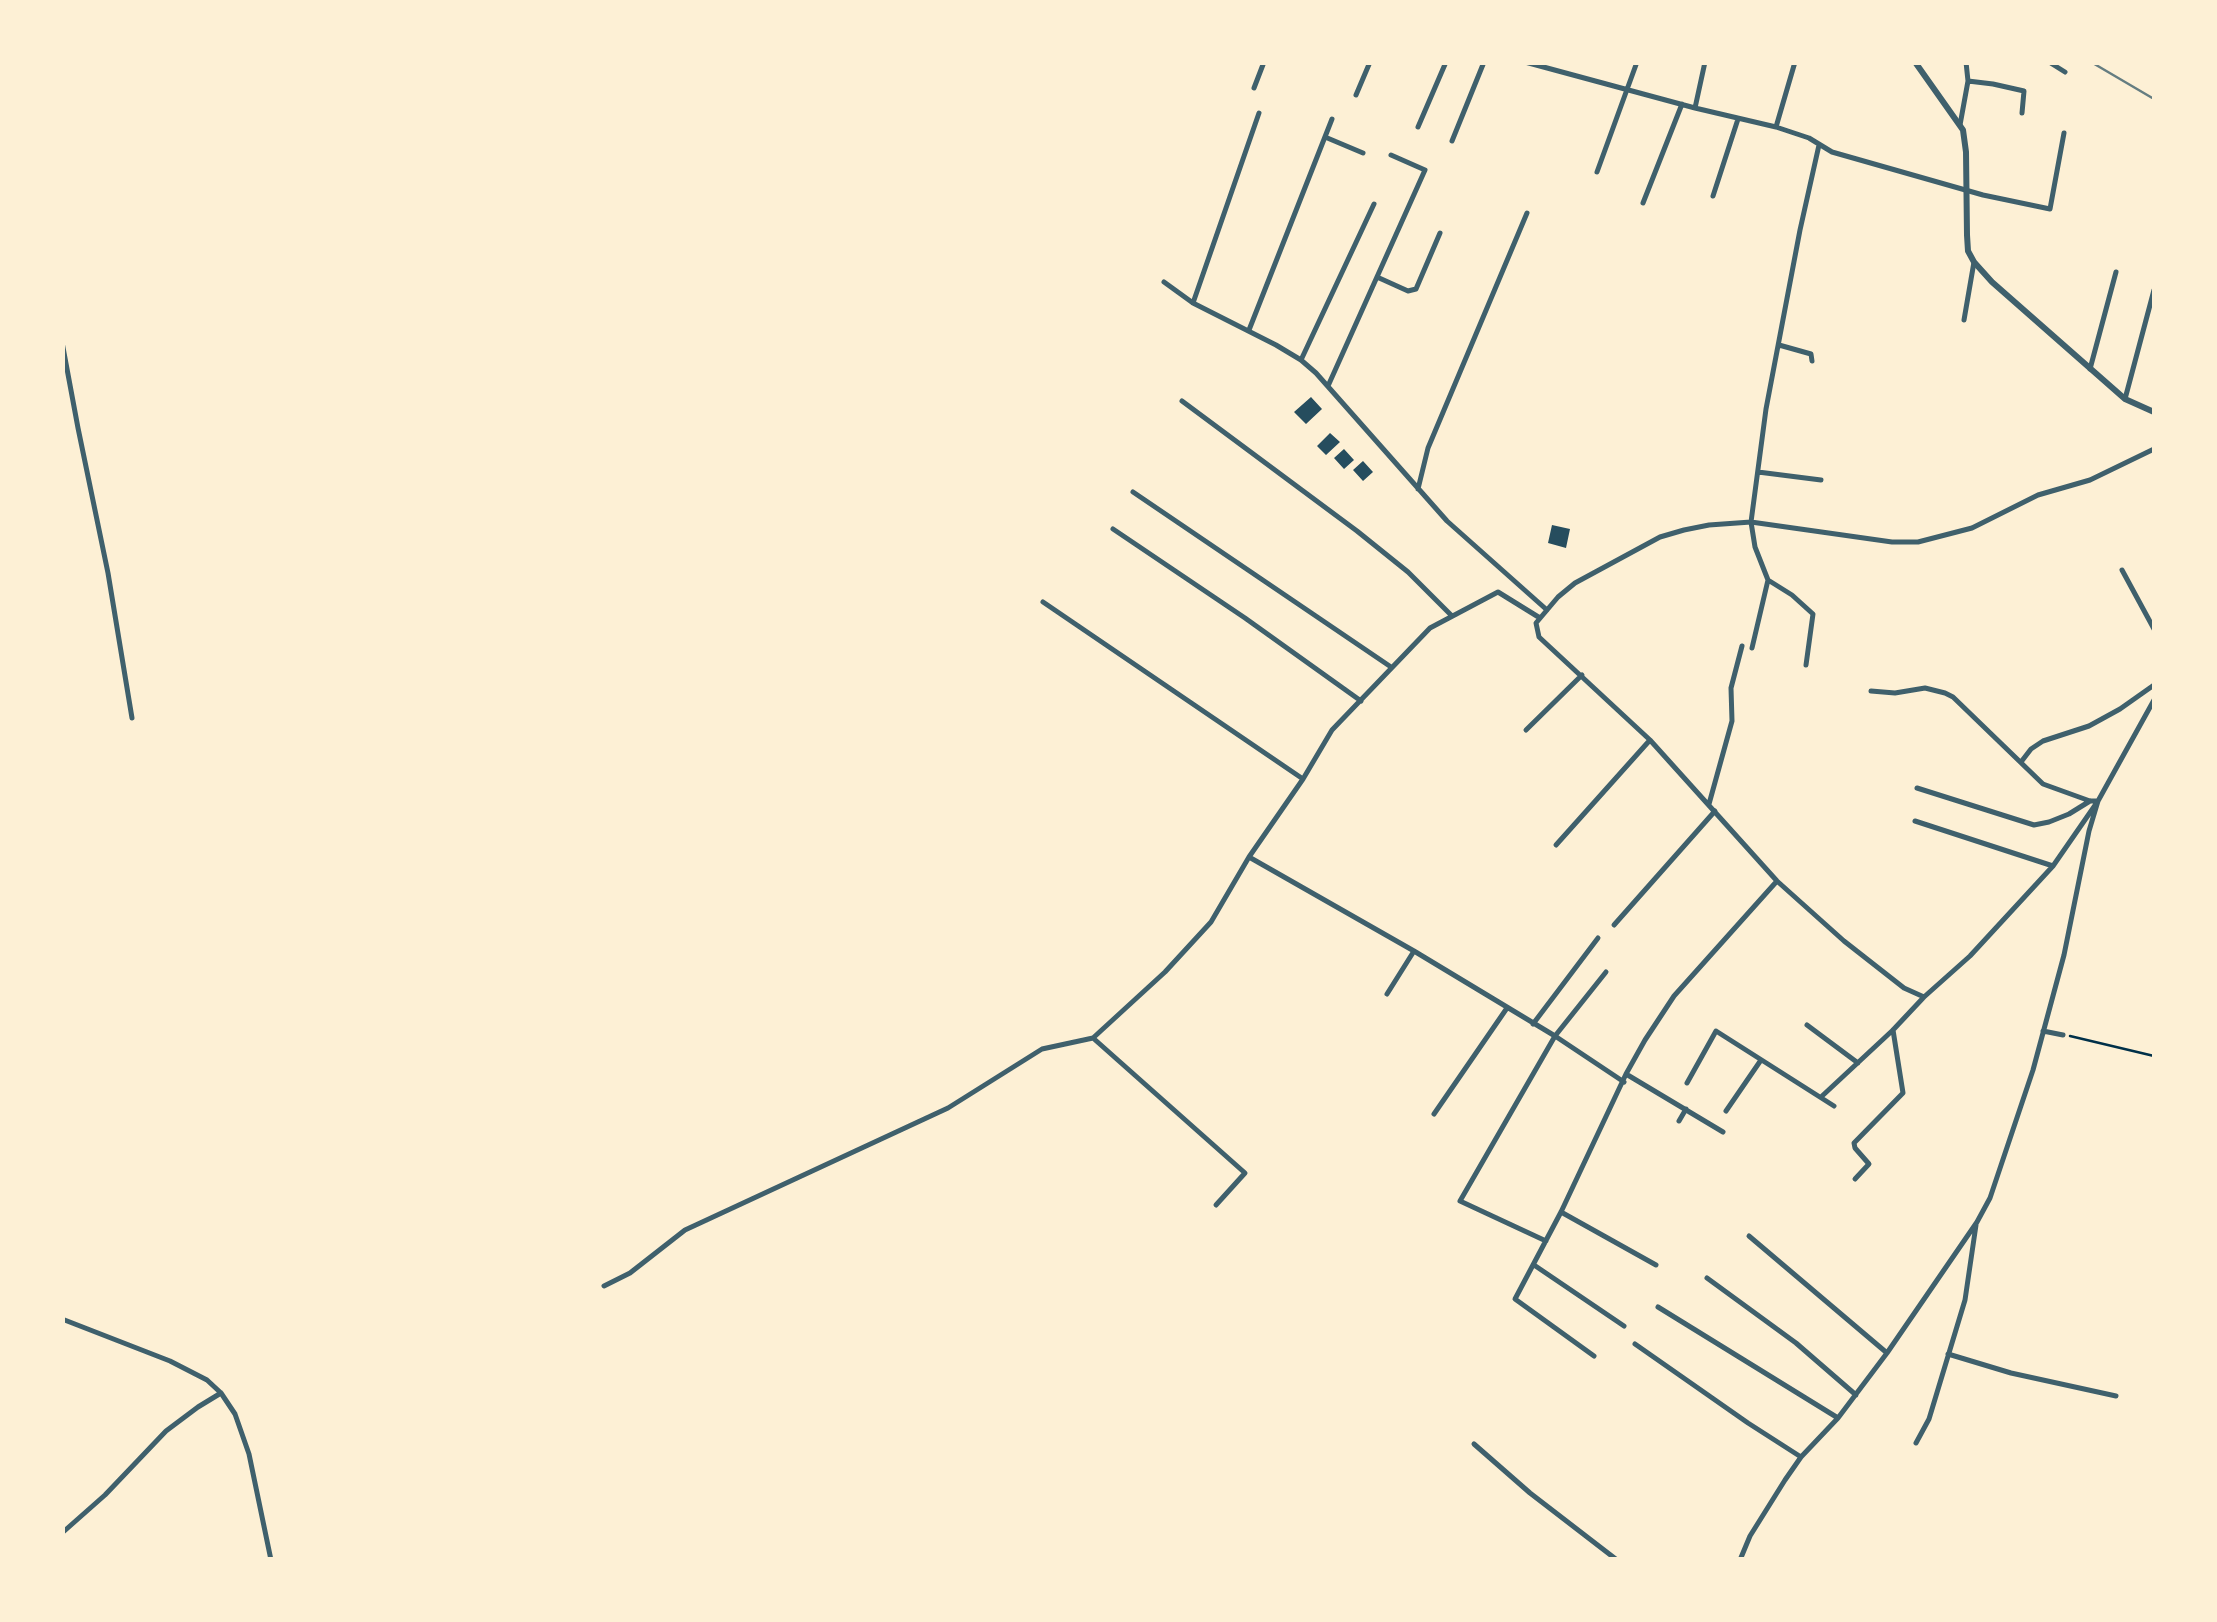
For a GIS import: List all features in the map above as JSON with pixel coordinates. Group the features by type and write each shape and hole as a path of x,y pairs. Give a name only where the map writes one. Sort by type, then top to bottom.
{"street":[{"path":"1254,88 1264,62"},
{"path":"1356,95 1370,62"},
{"path":"1418,127 1446,62"},
{"path":"1452,140 1484,62"},
{"path":"1525,62 1776,127 1810,138 1832,152 1983,196 2050,209 2064,133"},
{"path":"1597,172 1638,62"},
{"path":"1695,108 1705,62"},
{"path":"1776,127 1795,62"},
{"path":"1915,62 1960,125 1966,152 1968,251 1974,262 2125,400 2154,412"},
{"path":"1960,125 1968,82 1966,62"},
{"path":"2050,62 2065,72"},
{"path":"1968,82 2024,91 2022,113"},
{"path":"1643,204 1682,104"},
{"path":"1193,303 1259,113"},
{"path":"1249,331 1332,119"},
{"path":"1713,196 1738,119"},
{"path":"1325,137 1363,152"},
{"path":"1752,648 1768,580 1751,522 1766,410 1819,146"},
{"path":"1328,386 1425,170 1391,154"},
{"path":"1301,360 1374,204"},
{"path":"1418,490 1428,448 1527,213"},
{"path":"1376,277 1408,291 1416,289 1440,233"},
{"path":"1964,320 1974,262"},
{"path":"2090,369 2116,272"},
{"path":"1164,282 1193,303 1301,360 1447,520 1546,610"},
{"path":"2125,400 2154,290"},
{"path":"62,342 132,718"},
{"path":"1779,345 1811,354 1812,361"},
{"path":"1182,400 1357,531 1408,572 1452,616"},
{"path":"1924,997 1904,988 1844,941 1777,881 1650,740 1539,637 1536,628 1540,618 1575,583 1660,538 1709,525 1751,522 1892,542 1928,540 1972,528 2051,490 2090,480 2154,449"},
{"path":"1758,472 1821,480"},
{"path":"1133,492 1392,667"},
{"path":"1113,529 1361,701"},
{"path":"2122,570 2154,628"},
{"path":"1768,580 1813,614 1806,666"},
{"path":"604,1286 630,1273 686,1230 948,1108 1042,1049 1093,1038 1211,922 1332,730 1430,628 1498,592 1540,618"},
{"path":"1043,602 1303,779"},
{"path":"1708,804 1732,721 1731,688 1742,646"},
{"path":"1526,730 1582,674"},
{"path":"2021,762 2043,742 2089,726 2154,685"},
{"path":"1871,691 1895,694 1925,688 1945,692 2043,784 2094,801"},
{"path":"1822,1097 1970,956 2053,866 2081,829 2154,700"},
{"path":"1556,845 1650,740"},
{"path":"1917,788 2034,825 2094,801"},
{"path":"1740,1560 1750,1536 1801,1457 1838,1418 1887,1353 1990,1198 2064,955 2094,801"},
{"path":"1614,926 1716,811"},
{"path":"1915,820 2053,866"},
{"path":"1249,857 1723,1132"},
{"path":"1594,1356 1515,1299 1645,1040 1674,996 1777,881"},
{"path":"1533,1024 1598,938"},
{"path":"1387,994 1414,951"},
{"path":"1546,1241 1460,1201 1555,1036 1606,972"},
{"path":"1434,1114 1507,1008"},
{"path":"1807,1025 1858,1062"},
{"path":"1855,1178 1869,1164 1854,1143 1903,1093 1893,1030"},
{"path":"2043,1030 2063,1034"},
{"path":"1687,1084 1716,1031 1834,1106"},
{"path":"1093,1038 1245,1173 1216,1205"},
{"path":"1726,1111 1761,1060"},
{"path":"1679,1121 1686,1109"},
{"path":"1562,1212 1656,1265"},
{"path":"1916,1443 1929,1419 1965,1300 1976,1222"},
{"path":"1749,1236 1887,1353"},
{"path":"1534,1266 1624,1326"},
{"path":"1707,1278 1796,1343 1856,1395"},
{"path":"1658,1307 1838,1418"},
{"path":"62,1320 170,1361 207,1380 221,1393 235,1414 250,1454 271,1560"},
{"path":"1635,1344 1801,1457"},
{"path":"1948,1354 2011,1373 2116,1396"},
{"path":"62,1533 166,1431 221,1393"},
{"path":"1474,1444 1617,1560"}],"path":[{"path":"2063,1034 2154,1056"}],"building":[{"path":"1311,397 1322,409 1306,424 1294,412"},
{"path":"1330,433 1340,442 1326,455 1317,446"},
{"path":"1344,449 1354,460 1344,469 1334,458"},
{"path":"1363,461 1373,472 1363,481 1353,470"},
{"path":"1552,525 1570,529 1566,548 1548,543"}],"railway":[{"path":"2091,62 2154,99"}]}
